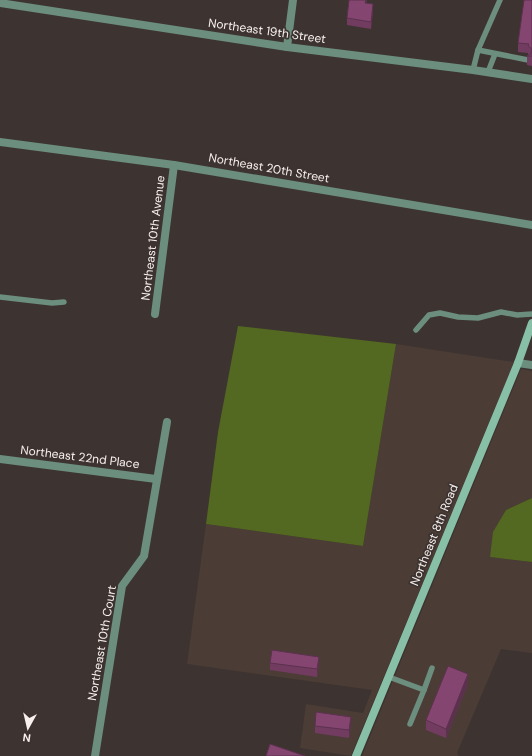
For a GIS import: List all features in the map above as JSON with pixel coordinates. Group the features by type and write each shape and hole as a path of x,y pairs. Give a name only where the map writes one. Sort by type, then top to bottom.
{"main road":[{"name":"Northeast 8th Road","path":"356,756 518,363 532,323"}],"street":[{"path":"287,46 293,0"},
{"name":"Northeast 19th Street","path":"0,3 287,46 532,79"},
{"name":"Northeast 20th Street","path":"0,142 174,165 532,225"},
{"name":"Northeast 10th Avenue","path":"155,314 174,165"},
{"path":"518,363 532,365"},
{"name":"Northeast 10th Court","path":"95,756 122,586 144,556 167,422"},
{"name":"Northeast 22nd Place","path":"0,459 156,479"}],"lane":[{"path":"473,70 478,50 500,0"},
{"path":"478,50 528,60"},
{"path":"488,72 495,54"},
{"path":"0,297 52,303 64,302"},
{"path":"416,330 429,315 440,313 478,318 500,312 517,315 532,314"},
{"path":"410,724 432,668"},
{"path":"389,677 424,690"}],"shaded area":[{"path":"396,344 514,362 351,756 300,748 306,704 363,713 372,690 187,664 206,524 363,546"},
{"path":"521,369 532,371 532,498 506,510 490,557 532,562 532,653 501,649 457,753 459,756 362,756"}],"green space":[{"path":"238,326 396,344 363,546 206,524 218,432"},
{"path":"532,498 532,562 490,557 493,532 506,510"}],"building":[{"path":"349,0 366,0 365,3 373,4 371,22 347,18"},
{"path":"524,0 532,0 532,51 528,46 529,44 518,43"},
{"path":"272,650 319,657 317,669 270,663"},
{"path":"448,666 468,674 446,729 426,720"},
{"path":"316,712 351,717 349,730 315,726"},
{"path":"270,744 305,756 266,756"}]}
